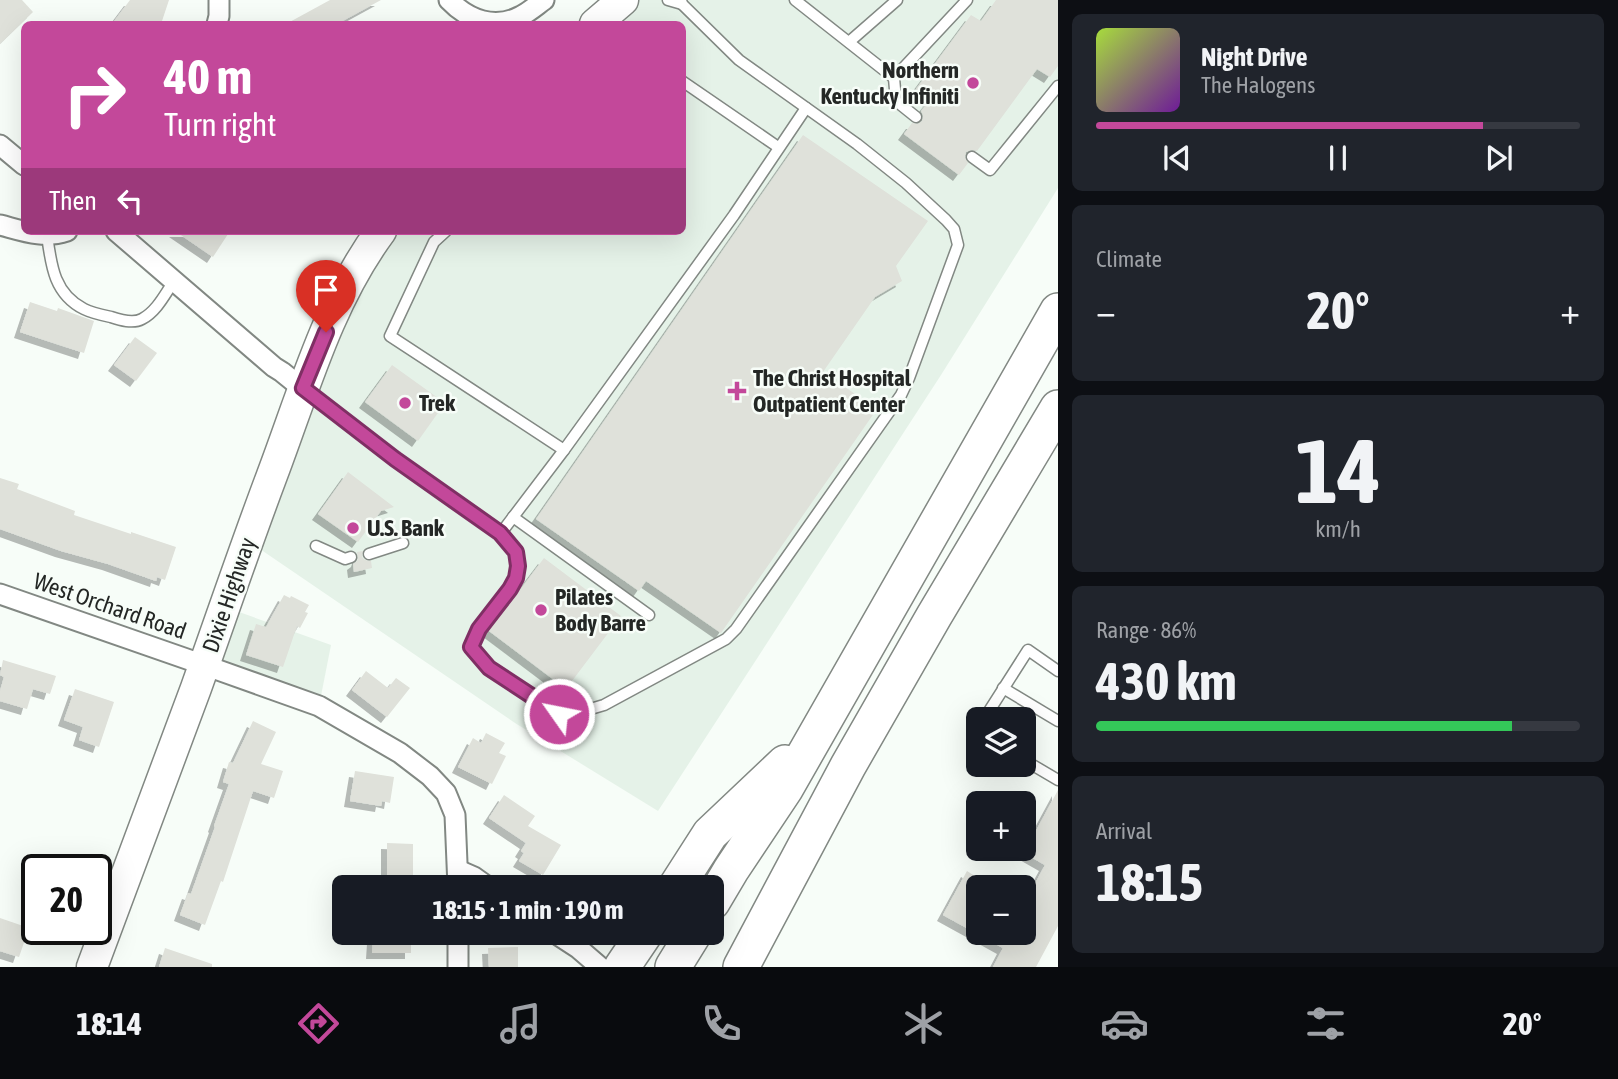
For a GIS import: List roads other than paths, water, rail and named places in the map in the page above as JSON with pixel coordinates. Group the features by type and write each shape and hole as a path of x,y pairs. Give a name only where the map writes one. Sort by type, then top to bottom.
{"highway":[{"path":"724,882 785,789 1058,311"},
{"path":"744,963 848,766 1058,408"},
{"path":"684,875 710,834 816,734"},
{"path":"622,967 637,945"},
{"path":"673,967 687,945"}],"main road":[{"path":"598,21 623,0"},
{"name":"Dixie Highway","path":"92,967 294,419 303,388 343,294 379,235"}],"street":[{"path":"218,21 219,0"},
{"path":"449,0 474,19 485,21"},
{"path":"500,21 523,15 544,0"},
{"path":"0,145 21,162"},
{"path":"0,225 21,231"},
{"path":"36,235 55,235"},
{"path":"121,235 274,367 303,388"},
{"name":"West Orchard Road","path":"0,594 319,706 400,753 430,775 446,793 455,815 458,875"},
{"path":"458,945 458,967"},
{"path":"573,945 600,967"}],"lane":[{"path":"303,388 395,459 500,533 516,552 516,578 479,629 471,647 489,668 559,714 577,713 604,705 726,639 736,629 901,395 958,246 954,229 906,183 857,144 739,60 681,2 668,0"},
{"path":"795,0 894,78 896,101 916,117"},
{"path":"849,42 897,0"},
{"path":"894,78 967,0"},
{"path":"686,84 778,148"},
{"path":"972,157 990,170 1058,86"},
{"path":"500,533 564,450 728,223 806,108"},
{"path":"47,235 55,280 67,298 85,310 124,321 141,320 156,308 174,281"},
{"path":"442,235 434,242 390,336 564,450"},
{"path":"513,517 649,615"},
{"path":"369,554 403,543"},
{"path":"316,546 345,559 351,557"},
{"path":"991,707 1028,650 1058,671"},
{"path":"1003,688 1058,721"},
{"path":"1036,767 1058,780"}],"place":[{"name":"Northern Kentucky Infiniti","path":"973,83"},
{"name":"The Christ Hospital Outpatient Center","path":"737,391"},
{"name":"Trek","path":"405,403"},
{"name":"U.S. Bank","path":"353,528"},
{"name":"Pilates Body Barre","path":"541,610"}]}
